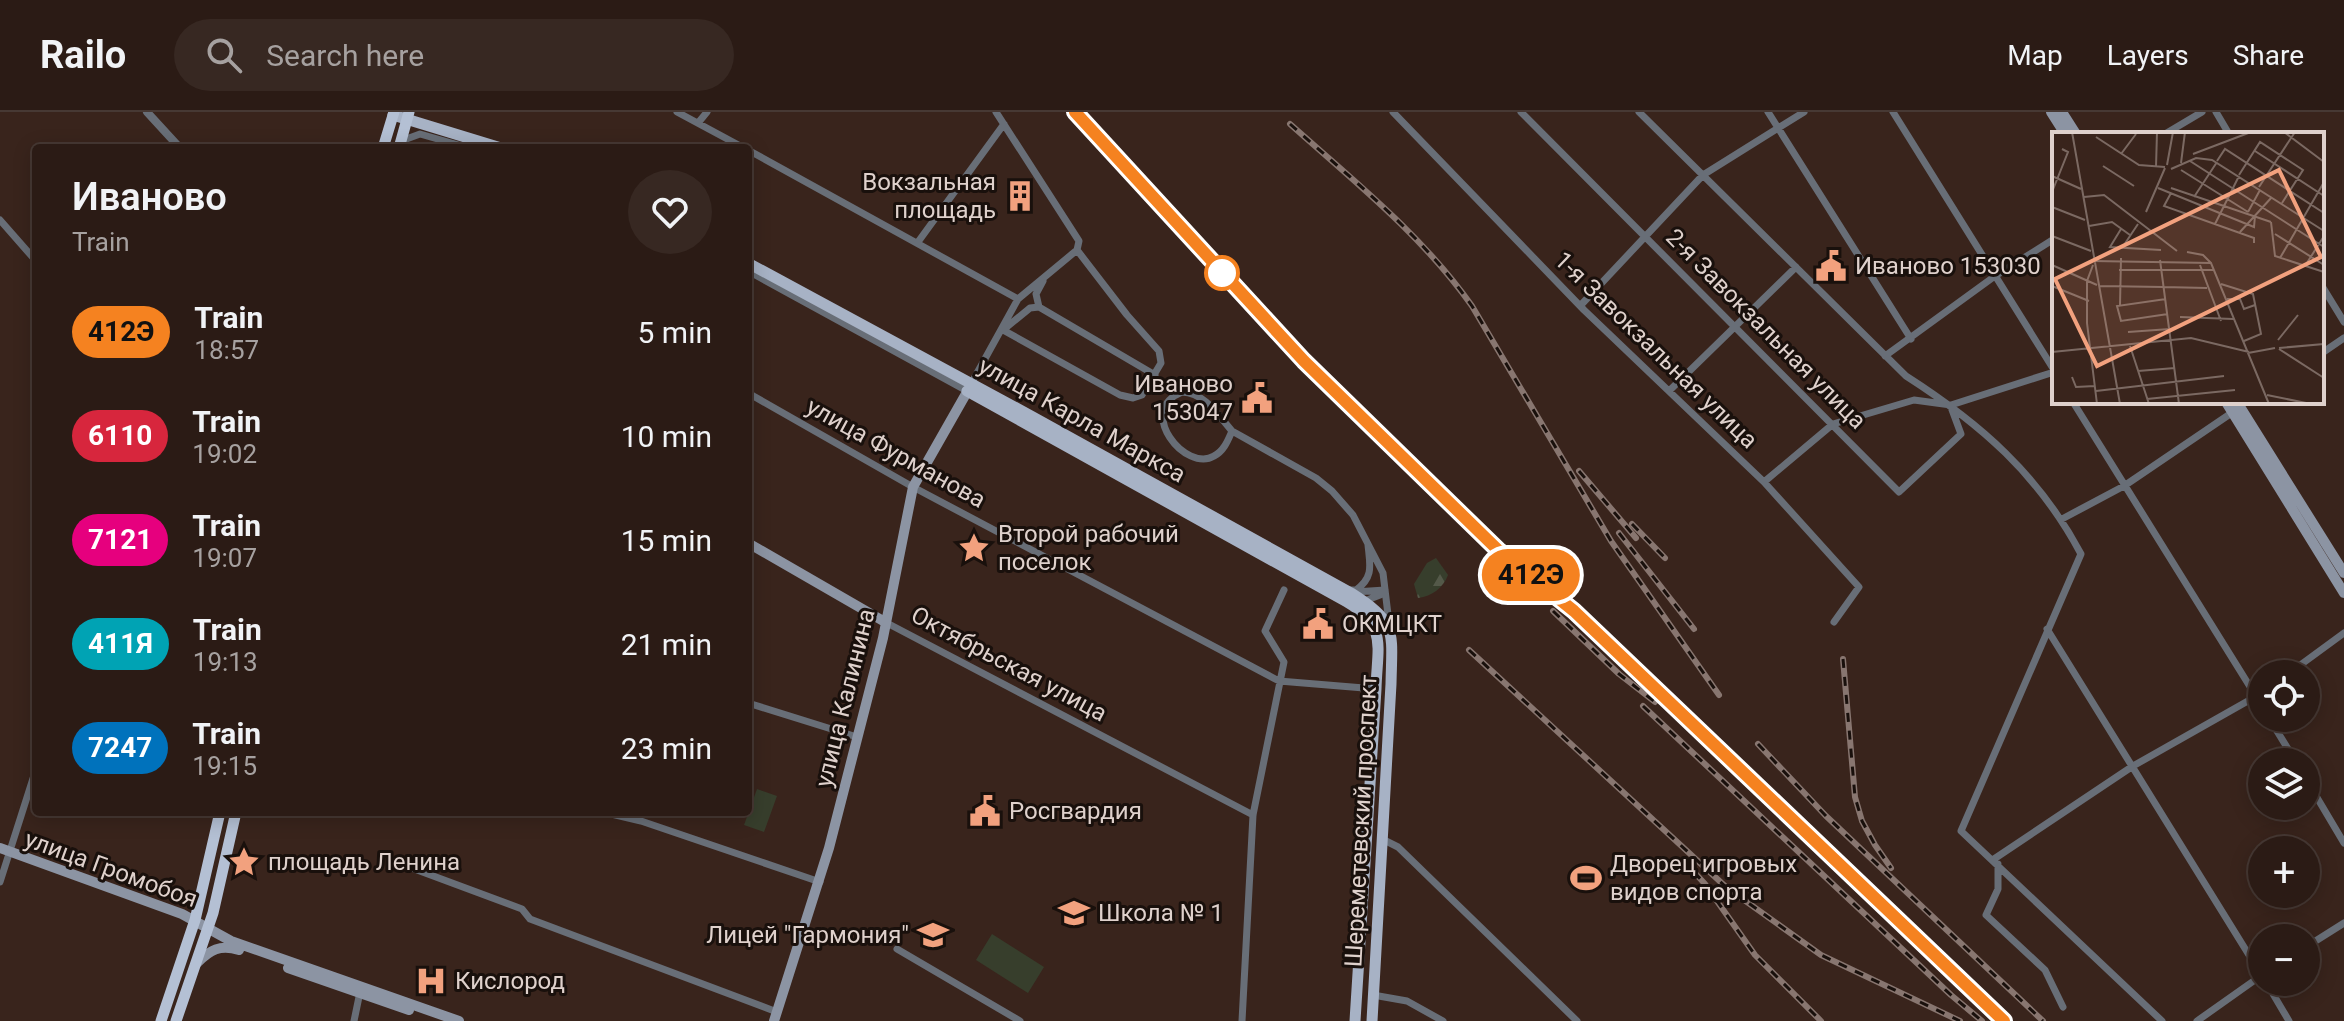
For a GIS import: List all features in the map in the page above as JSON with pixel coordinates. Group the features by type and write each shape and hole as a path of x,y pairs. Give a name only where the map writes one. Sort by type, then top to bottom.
{"highway":[{"path":"384,144 393,114"},
{"path":"400,144 408,116"},
{"path":"161,1021 195,920 219,816"},
{"path":"176,1021 209,927 235,816"}],"main road":[{"path":"2051,112 2064,132"},
{"path":"2062,112 2075,132"},
{"path":"393,114 408,116 489,144"},
{"name":"улица Карла Маркса","path":"752,265 1347,595 1364,601 1389,623"},
{"name":"улица Калинина","path":"776,1017 820,882 885,622 913,487 969,387"},
{"path":"2237,405 2344,573"},
{"path":"2237,405 2344,593"},
{"name":"Октябрьская улица","path":"752,545 885,622"},
{"name":"улица Карла Маркса","path":"1347,595 1371,619 1376,630"},
{"name":"Шереметевский проспект","path":"1372,1021 1391,684 1392,640 1389,623"},
{"name":"Шереметевский проспект","path":"1355,1021 1376,689 1376,630"},
{"path":"1366,837 1382,839"},
{"name":"улица Громобоя","path":"5,850 195,920 231,941 441,1021"},
{"name":"улица Громобоя","path":"209,927 229,947 459,1021"},
{"path":"196,964 215,948 229,947"},
{"path":"1357,994 1373,995"}],"street":[{"path":"147,112 176,144"},
{"path":"677,112 737,144"},
{"path":"698,123 707,112"},
{"path":"969,387 1018,299 1077,250 1079,241 996,112"},
{"name":"1-я Завокзальная улица","path":"1393,112 1580,306 1764,482 1859,587 1834,622"},
{"name":"2-я Завокзальная улица","path":"1521,112 1899,492 1961,434 1951,405"},
{"path":"1639,112 1906,376 1951,405 2029,475 2062,519 2081,554 1961,831 2162,1021"},
{"path":"1768,112 1911,339"},
{"path":"1580,306 1703,175 1804,112"},
{"path":"1893,112 2052,368"},
{"path":"2168,132 2202,112"},
{"path":"2216,112 2228,132"},
{"path":"918,242 1004,124"},
{"path":"400,144 420,134 455,144"},
{"path":"752,152 1018,299"},
{"path":"0,220 32,256"},
{"path":"1885,356 1995,276 2052,240"},
{"path":"1003,330 1120,395 1133,398 1142,395 1161,363 1159,351 1077,250"},
{"path":"1669,391 1796,267"},
{"path":"1052,270 1038,288 1036,301 1039,307 1155,375"},
{"name":"улица Карла Маркса","path":"752,273 969,387"},
{"path":"2324,289 2344,322"},
{"path":"1003,330 1030,308 1039,307"},
{"path":"2324,352 2344,338"},
{"path":"1764,482 1833,424 1914,400 1951,405 2052,372"},
{"path":"1232,431 1222,450 1212,458 1201,460 1190,456 1164,429 1164,409 1175,395 1190,392 1202,398 1232,431 1301,469 1332,491 1353,515 1383,573 1389,623"},
{"name":"улица Фурманова","path":"752,395 913,487 1279,681 1376,689"},
{"path":"2074,404 2248,678"},
{"path":"2062,519 2124,486 2237,405"},
{"path":"1347,595 1369,577 1371,569 1367,539"},
{"path":"1242,1021 1253,815 1284,662 1265,631 1284,590"},
{"path":"1347,595 1385,590"},
{"path":"1364,601 1385,590"},
{"path":"1376,630 1385,590"},
{"name":"Октябрьская улица","path":"885,622 1253,815"},
{"path":"2047,629 2248,953"},
{"path":"2307,660 2344,633"},
{"path":"1996,862 2133,766 2248,701"},
{"path":"752,704 857,737"},
{"path":"0,882 5,850 32,779"},
{"path":"2320,803 2344,843"},
{"path":"620,816 820,882"},
{"path":"1382,839 1398,847 1577,1021"},
{"path":"1996,862 1998,889 1986,915 2045,970 2063,1007"},
{"path":"401,864 522,909 530,919 776,1017"},
{"path":"2320,938 2344,923"},
{"path":"897,949 1020,1021"},
{"path":"2197,1021 2248,986"},
{"path":"354,1021 361,989"},
{"path":"1373,995 1407,1001 1443,1021"},
{"path":"2274,996 2289,1021"}],"green space":[{"path":"1436,558 1448,575 1436,591 1418,598 1414,584 1427,563"},
{"path":"757,789 777,796 764,832 744,825 747,816 752,816"},
{"path":"992,934 1044,967 1028,993 976,960"}],"railway":[{"path":"1075,112 1304,361 1498,550 1574,611 2004,1021"},
{"path":"1290,124 1409,232 1472,306 1611,541 1719,695"},
{"path":"1579,471 1636,538"},
{"path":"1632,524 1665,558"},
{"path":"1619,533 1694,629"},
{"path":"1553,611 1619,674 1655,702"},
{"path":"1469,650 1726,887 1821,955 1960,1021"},
{"path":"1843,659 1855,797 1862,821 1891,868"},
{"path":"1643,706 1982,1021"},
{"path":"1758,744 1826,816 2043,1021"},
{"path":"1694,872 1755,955 1821,1021"}],"train":[{"name":"412Э","path":"1075,112 1304,361 1361,418 1498,550 1574,611 2004,1021"}],"place":[{"name":"Вокзальная площадь","path":"1020,196"},
{"name":"Иваново 153030","path":"1831,266"},
{"name":"Иваново 153047","path":"1257,398"},
{"name":"Второй рабочий поселок","path":"974,548"},
{"name":"ОКМЦКТ","path":"1318,624"},
{"name":"Росгвардия","path":"985,811"},
{"name":"площадь Ленина","path":"244,862"},
{"name":"Дворец игровых видов спорта","path":"1586,878"},
{"name":"Школа № 1","path":"1074,913"},
{"name":"Лицей \"Гармония\"","path":"933,935"},
{"name":"Кислород","path":"431,981"}]}
